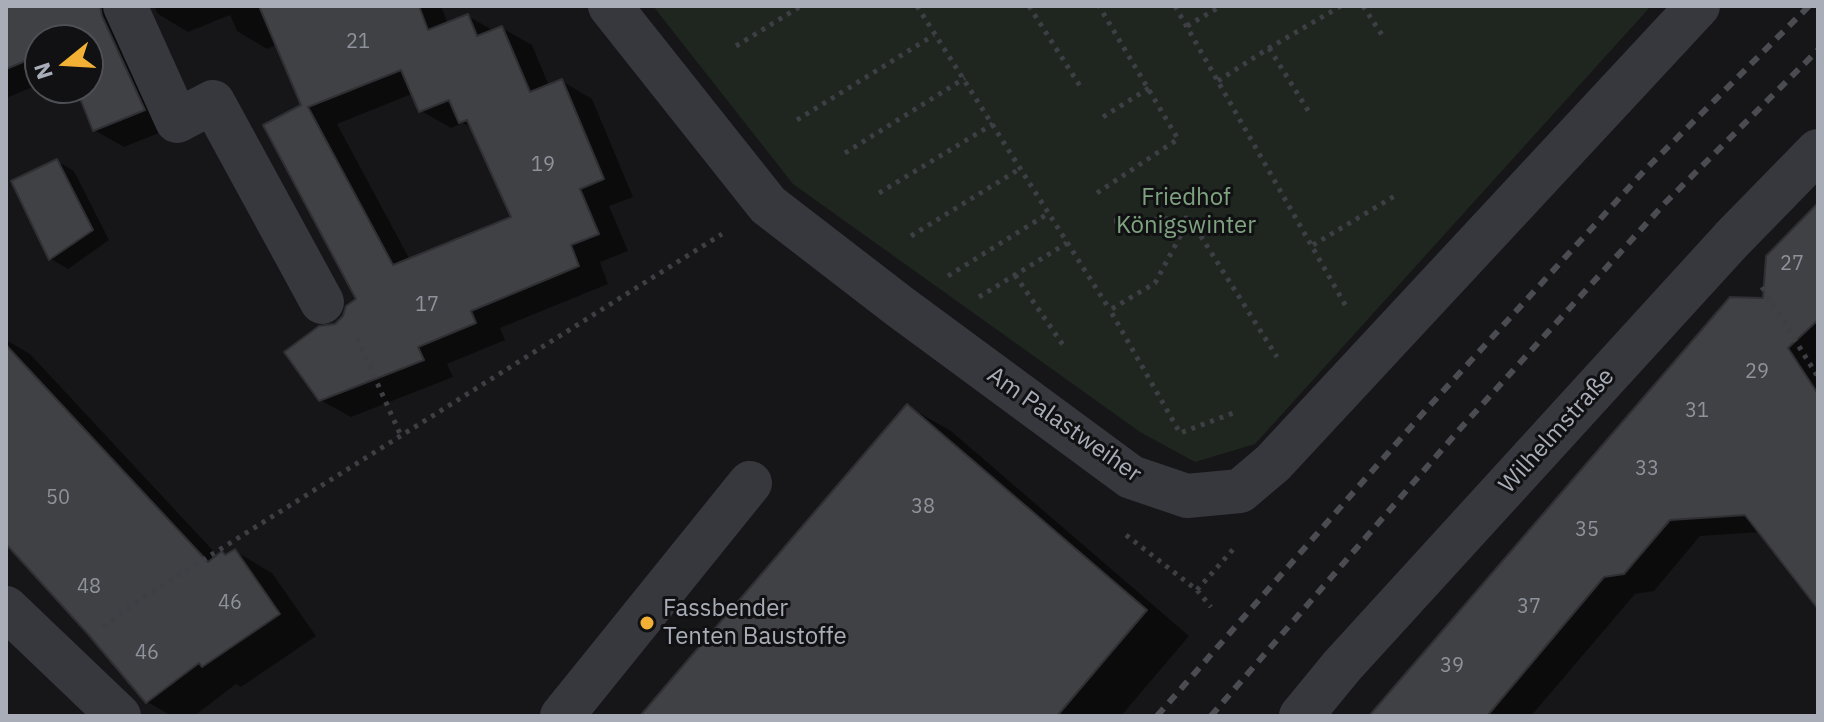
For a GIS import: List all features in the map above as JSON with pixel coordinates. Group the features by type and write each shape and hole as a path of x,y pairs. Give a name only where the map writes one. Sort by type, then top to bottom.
{"street":[{"path":"125,6 177,121 213,102 322,302"},
{"name":"Am Palastweiher","path":"610,6 768,205 1131,477 1187,496 1240,491 1273,463 1698,6"},
{"name":"Wilhelmstraße","path":"1301,716 1342,666 1732,239 1818,151"},
{"path":"562,716 750,483"},
{"path":"6,608 119,716"}],"path":[{"path":"736,46 801,6"},
{"path":"917,6 1110,310 1180,433 1236,412"},
{"path":"1029,6 1080,86"},
{"path":"1097,193 1178,139 1100,6"},
{"path":"1175,6 1348,309 1359,298"},
{"path":"1187,26 1221,6"},
{"path":"1218,81 1341,6"},
{"path":"1363,6 1382,35"},
{"path":"797,120 934,35"},
{"path":"1269,48 1309,112"},
{"path":"845,153 965,78"},
{"path":"1103,117 1149,88"},
{"path":"879,193 993,124"},
{"path":"911,236 1021,168"},
{"path":"1313,245 1398,194"},
{"path":"61,659 141,599 768,205"},
{"path":"946,277 1049,213"},
{"path":"1110,310 1155,283 1190,218"},
{"path":"1114,221 1190,218"},
{"path":"1190,218 1277,357"},
{"path":"1732,239 1818,377"},
{"path":"979,297 1067,243"},
{"path":"1015,275 1063,345"},
{"path":"322,302 344,312 401,436"},
{"path":"1197,590 1242,539"}],"green space":[{"name":"Friedhof Königswinter","path":"653,6 1651,6 1255,444 1195,462 1140,432 793,184"}],"building":[{"path":"6,6 100,6 145,110 93,131 82,104 104,104 104,24 24,24 24,62 6,69"},
{"path":"259,6 419,6 428,30 468,14 477,36 502,26 530,92 562,79 604,179 580,189 599,234 571,245 579,266 471,311 476,323 418,347 424,360 319,401 284,352 319,326 335,324 343,316 346,306 356,299 263,125 301,105","holes":["401,70 419,112 449,100 459,123 467,120 511,217 393,265 308,107"]},
{"path":"57,159 93,230 49,260 11,181"},
{"path":"1818,203 1818,320 1788,348 1818,394 1818,609 1745,515 1670,520 1624,574 1604,577 1487,716 1369,716 1730,297 1763,298 1766,256"},
{"path":"6,345 208,562 222,551 225,555 235,549 280,614 202,667 199,663 146,703 6,544"},
{"path":"907,404 1147,610 1057,716 640,716"}],"railway":[{"path":"1157,716 1424,412 1644,171 1809,6"},
{"path":"1211,716 1459,430 1665,203 1818,50"}],"place":[{"name":"Fassbender Tenten Baustoffe","path":"647,623"}]}
